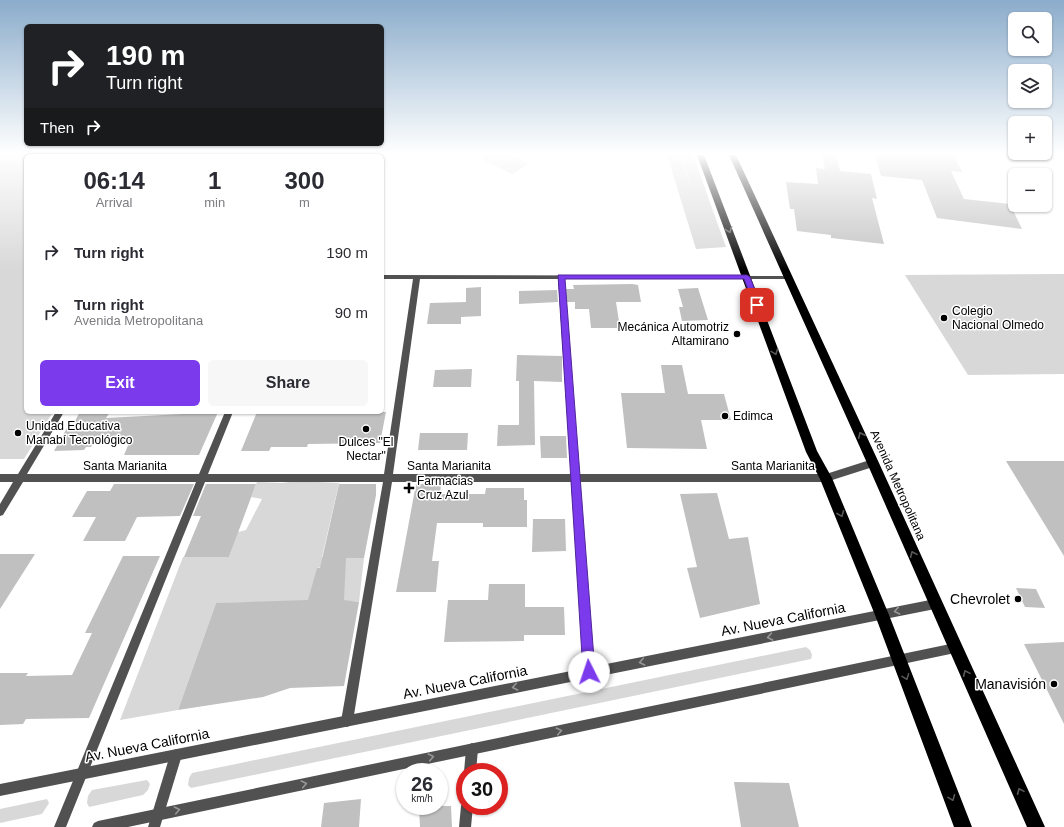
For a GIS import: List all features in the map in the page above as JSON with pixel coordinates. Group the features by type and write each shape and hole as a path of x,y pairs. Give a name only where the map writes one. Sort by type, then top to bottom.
{"highway":[{"path":"715,194 812,452 826,478 882,615 963,827"},
{"name":"Avenida Metropolitana","path":"750,194 873,463 1036,827"}],"street":[{"path":"384,277 788,277"},
{"path":"348,721 388,478 417,277"},
{"path":"561,277 589,672"},
{"path":"0,512 59,414"},
{"path":"60,827 228,414"},
{"name":"Santa Marianita","path":"0,478 826,478 873,463"},
{"name":"Av. Nueva California","path":"0,790 936,604"},
{"path":"98,827 955,648"},
{"path":"471,763 472,749"},
{"path":"154,827 176,755"},
{"path":"465,827 466,815"}],"shaded area":[{"path":"0,194 24,194 24,414 52,414 24,459 0,459"},
{"path":"679,194 707,194 726,247 696,249"},
{"path":"1064,274 1064,374 968,375 905,275"},
{"path":"297,481 339,483 322,557 364,558 359,602 337,600 323,567 317,568 322,602 216,603 178,710 120,720 183,557 229,557 238,532 246,530 262,499 251,497 257,482 282,483"},
{"path":"806,647 810,650 812,655 811,659 191,788 188,785 189,778 192,773"},
{"path":"147,780 150,784 148,790 143,795 89,807 87,803 88,796 92,790"},
{"path":"47,799 49,803 42,814 0,823 0,809"}],"building":[{"path":"788,194 876,194 877,199 872,198 884,244 831,238 831,235 797,231 794,209 790,209"},
{"path":"927,194 961,194 964,199 1008,204 1008,212 1014,212 1022,229 937,218"},
{"path":"573,285 638,285 641,302 616,302 620,328 591,328 589,309 575,309 575,302 567,302 566,289 574,289"},
{"path":"481,287 481,316 461,317 461,324 427,324 430,303 466,302 466,288"},
{"path":"698,288 708,320 682,321 679,307 683,307 678,289"},
{"path":"557,290 558,302 519,304 519,291"},
{"path":"517,355 562,356 562,382 534,381 535,445 497,446 498,425 519,425 519,381 516,381"},
{"path":"661,365 682,365 688,394 724,394 731,420 701,420 707,449 627,448 621,393 665,393"},
{"path":"472,369 471,387 433,387 435,370"},
{"path":"384,412 386,412 380,443 308,444 307,447 271,447 269,451 241,451 256,414 384,414"},
{"path":"79,414 109,414 106,418 183,414 217,414 199,455 124,455 129,443 93,444 91,447 86,447 84,450 54,451 67,428 71,428"},
{"path":"420,433 468,433 467,450 418,450"},
{"path":"540,436 566,436 567,458 541,458"},
{"path":"1006,461 1064,461 1064,556"},
{"path":"114,484 194,484 180,516 137,517 125,541 83,541 96,517 72,517 87,491 110,491"},
{"path":"206,484 256,484 229,557 184,557 201,516 193,516"},
{"path":"339,484 376,484 376,495 364,558 346,558 344,600 359,602 344,686 290,688 263,697 178,710 216,603 308,600 317,568 320,568"},
{"path":"416,484 441,484 440,494 485,494 486,488 524,488 524,500 527,500 527,527 483,527 483,523 437,523 432,561 439,561 436,592 396,592"},
{"path":"717,493 729,539 748,537 760,604 700,618 687,568 697,567 680,494"},
{"path":"533,519 565,519 566,551 532,552"},
{"path":"0,554 35,554 0,609"},
{"path":"123,556 160,556 89,718 26,719 23,724 0,725 0,673 28,673 26,676 72,675 92,633 85,633"},
{"path":"489,584 525,584 525,607 564,607 565,635 524,635 524,641 444,642 448,600 488,600"},
{"path":"1016,588 1036,589 1045,608 1025,607"},
{"name":"Manavisión","path":"1064,642 1064,724 1024,644"},
{"path":"734,782 789,783 799,827 741,827"},
{"path":"361,799 359,827 321,827 324,803"},
{"path":"448,806 451,806 452,827 420,827 419,815 448,815"}],"place":[{"name":"Colegio Nacional Olmedo","path":"944,318"},
{"name":"Mecánica Automotriz Altamirano","path":"737,334"},
{"name":"Edimca","path":"725,416"},
{"name":"Dulces \"El Nectar\"","path":"366,429"},
{"name":"Unidad Educativa Manabí Tecnológico","path":"18,433"},
{"name":"Farmacias Cruz Azul","path":"409,488"},
{"name":"Chevrolet","path":"1018,599"},
{"name":"Manavisión","path":"1054,684"}],"route":[{"path":"589,672 561,277 747,277 757,305"}]}
